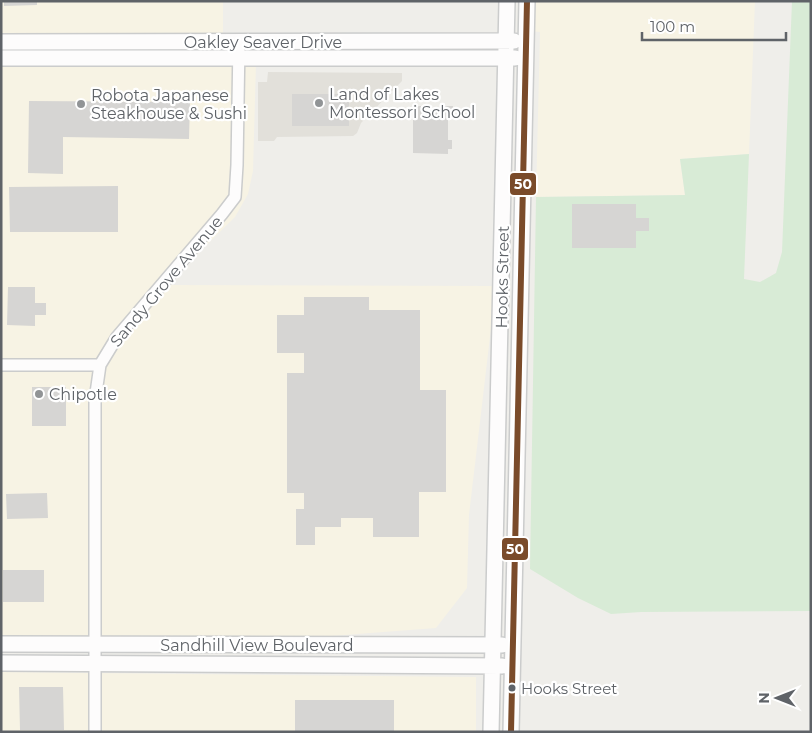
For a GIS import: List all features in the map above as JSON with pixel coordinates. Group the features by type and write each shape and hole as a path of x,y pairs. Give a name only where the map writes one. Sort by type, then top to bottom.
{"street":[{"name":"Hooks Street","path":"491,732 507,1"},
{"name":"Hooks Street","path":"511,732 527,1"},
{"name":"Oakley Seaver Drive","path":"1,42 526,41"},
{"name":"Sandy Grove Avenue","path":"95,732 95,400 100,365 117,337 235,197 238,165 239,42"},
{"path":"354,42 354,58"},
{"name":"Oakley Seaver Drive","path":"1,58 525,58"},
{"path":"501,300 521,300"},
{"path":"1,365 100,365"},
{"name":"Sandhill View Boulevard","path":"1,644 513,645"},
{"path":"279,645 279,664"},
{"name":"Sandhill View Boulevard","path":"1,663 513,666"}],"shaded area":[{"path":"1,1 223,1 223,36 1,38"},
{"path":"532,1 755,1 749,154 680,159 685,195 536,197 540,32 531,31"},
{"path":"1,63 256,63 253,171 248,194 235,217 166,285 496,286 469,515 467,588 436,628 279,640 1,639"},
{"name":"Land of Lakes Montessori School","path":"268,72 402,73 402,81 361,123 357,133 353,136 277,137 274,141 258,141 258,82 267,82"},
{"path":"1,672 476,677 476,732 1,732"}],"green space":[{"path":"792,1 811,1 811,611 641,612 611,614 578,598 530,569 536,197 685,195 680,159 749,154 744,279 760,282 776,273 782,252"}],"building":[{"path":"4,1 37,1 37,5 4,6"},
{"path":"292,94 349,94 349,126 292,126"},
{"path":"29,101 190,102 189,139 63,137 63,174 28,173"},
{"path":"413,106 421,106 421,110 441,110 441,106 453,106 452,117 448,117 448,140 452,140 452,149 448,149 448,154 413,153"},
{"path":"118,186 118,232 10,232 9,187"},
{"path":"572,204 636,204 636,218 649,218 649,231 636,231 636,248 572,248"},
{"path":"8,287 35,287 35,303 46,303 46,315 35,315 35,326 7,325"},
{"path":"304,297 369,297 369,310 420,310 420,390 446,390 446,492 419,492 419,537 373,537 373,518 341,518 341,527 315,527 315,545 296,545 296,509 304,509 304,493 287,493 287,373 304,373 304,353 277,353 277,315 304,315"},
{"path":"32,387 66,387 66,426 32,426"},
{"path":"47,493 48,518 7,519 6,494"},
{"path":"3,570 44,570 44,602 3,602"},
{"path":"19,687 63,687 64,730 20,730"},
{"path":"295,700 394,700 394,732 295,732"}],"transit line":[{"name":"50","path":"511,732 527,1"}],"place":[{"name":"Land of Lakes Montessori School","path":"319,103"},
{"name":"Robota Japanese Steakhouse & Sushi","path":"81,104"},
{"name":"Chipotle","path":"39,394"},
{"name":"Hooks Street","path":"512,688"}]}
